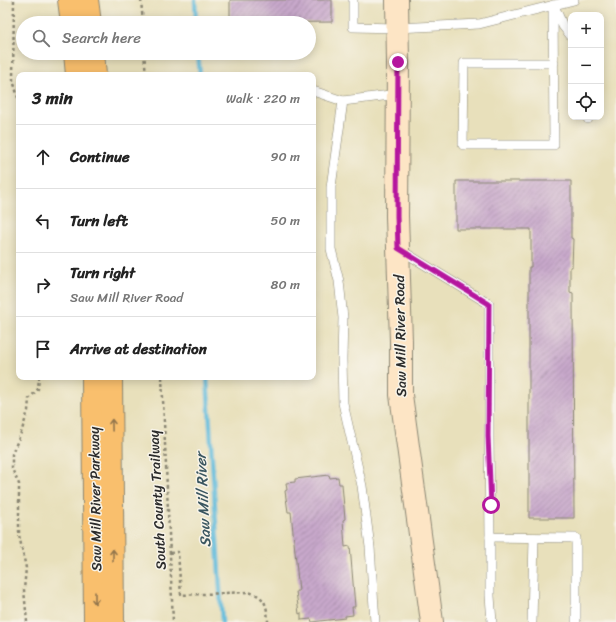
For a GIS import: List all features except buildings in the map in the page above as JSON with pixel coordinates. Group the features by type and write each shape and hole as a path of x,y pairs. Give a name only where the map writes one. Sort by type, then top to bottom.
{"highway":[{"path":"69,0 71,16"},
{"path":"87,0 89,16"},
{"path":"76,60 77,72"},
{"path":"94,60 95,72"},
{"name":"Saw Mill River Parkway","path":"93,380 95,622"},
{"name":"Saw Mill River Parkway","path":"111,380 113,622"}],"main road":[{"name":"Saw Mill River Road","path":"397,0 397,216 401,341 401,396 432,622"}],"lane":[{"path":"353,0 353,27 397,28 479,24 554,5 563,1 574,0"},
{"path":"554,5 563,26 568,32"},
{"path":"554,5 554,63 554,145 463,145 464,63 554,63"},
{"path":"316,92 343,101 398,94"},
{"path":"343,101 331,187 331,250 339,281 343,318 343,403 362,486 370,547 376,622"},
{"path":"398,248 489,304 488,436 490,596 492,622"},
{"path":"490,537 576,538 576,622"},
{"path":"532,622 534,538"}],"path":[{"path":"14,0 14,80 16,88"},
{"path":"141,0 142,16"},
{"path":"145,60 146,72"},
{"path":"27,622 24,590 26,568 19,535 19,484 12,468 12,454 28,411 28,399 38,389 39,380"},
{"name":"South County Trailway","path":"162,380 173,622"},
{"path":"170,553 178,552 181,595 248,592 256,594 263,600 267,607 268,622"}],"waterway":[{"name":"Saw Mill River","path":"195,0 196,16"},
{"name":"Saw Mill River","path":"199,60 200,72"},
{"name":"Saw Mill River","path":"207,380 222,622"}],"route":[{"path":"398,62 398,248 489,304 488,436 491,505"}]}
